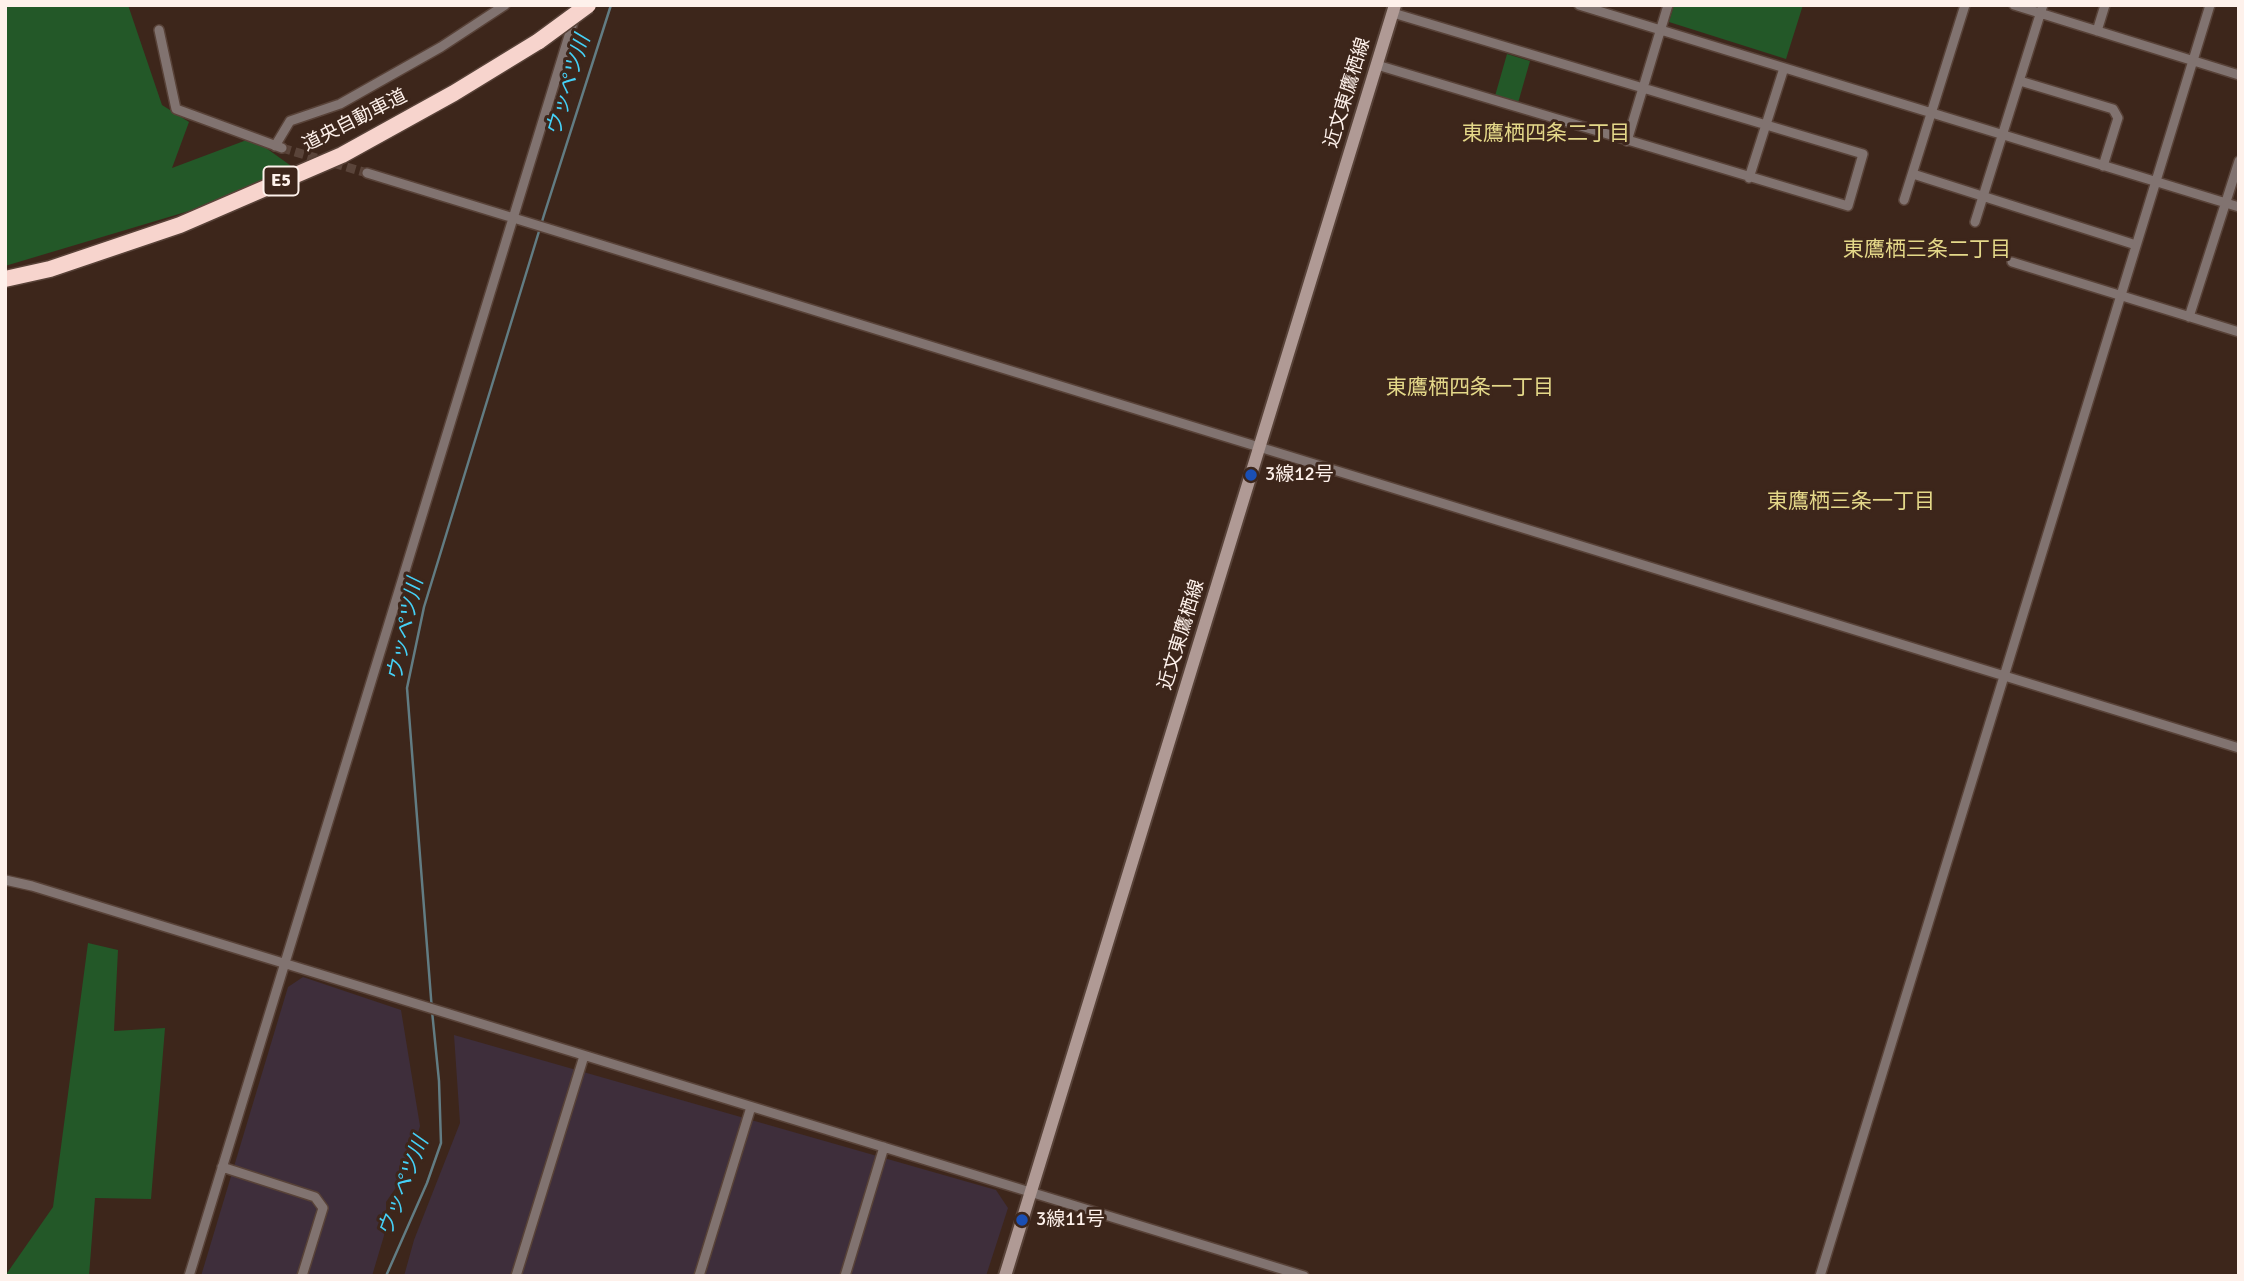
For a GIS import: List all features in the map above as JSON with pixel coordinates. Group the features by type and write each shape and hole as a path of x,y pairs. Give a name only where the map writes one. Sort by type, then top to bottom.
{"highway":[{"name":"道央自動車道","path":"5,279 50,268 180,225 342,155 454,93 539,41 588,5"}],"street":[{"path":"159,30 176,109 279,147 290,121 340,104 441,47 505,5"},
{"path":"189,1276 578,5"},
{"path":"1579,5 2239,207"},
{"path":"1627,141 1668,5"},
{"path":"1904,200 1965,5"},
{"path":"2014,5 2042,9 2097,30 2239,75"},
{"path":"2097,30 2105,5"},
{"path":"1820,1276 2210,5"},
{"path":"1377,65 1848,206 1863,154 1643,89 1394,9"},
{"name":"近文東鷹栖線","path":"1005,1276 1394,9"},
{"path":"1975,222 2042,9"},
{"path":"1749,178 1784,68"},
{"path":"2020,81 2113,109 2118,118 2103,166"},
{"path":"2189,317 2239,160"},
{"path":"367,173 2239,748"},
{"path":"1913,174 2136,245"},
{"path":"2012,262 2239,332"},
{"path":"5,880 32,886 1304,1276"},
{"path":"516,1276 584,1056"},
{"path":"699,1276 751,1107"},
{"path":"845,1276 884,1147"},
{"path":"222,1167 315,1198 323,1208 302,1276"}],"shaded area":[{"path":"303,977 401,1010 420,1126 406,1173 386,1202 386,1229 372,1276 201,1276 288,987"},
{"path":"454,1035 996,1190 1008,1208 986,1276 404,1276 414,1240 460,1123"}],"green space":[{"path":"5,5 128,5 162,105 189,122 172,168 252,138 294,168 189,211 5,266"},
{"path":"1674,5 1803,5 1786,59 1669,22"},
{"path":"1507,54 1530,61 1518,103 1495,96"},
{"path":"88,943 118,950 114,1031 165,1028 151,1199 95,1198 89,1276 5,1276 53,1207"}],"waterway":[{"name":"ウッペツ川","path":"386,1276 427,1183 441,1143 439,1081 407,688 424,607 611,5"}],"tunnel":[{"path":"282,148 367,173"}],"place":[{"name":"3線12号","path":"1251,475"},
{"name":"3線11号","path":"1022,1220"}],"district":[{"name":"東鷹栖四条二丁目","path":"1546,134"},
{"name":"東鷹栖三条二丁目","path":"1927,250"},
{"name":"東鷹栖四条一丁目","path":"1470,388"},
{"name":"東鷹栖三条一丁目","path":"1851,502"}]}
